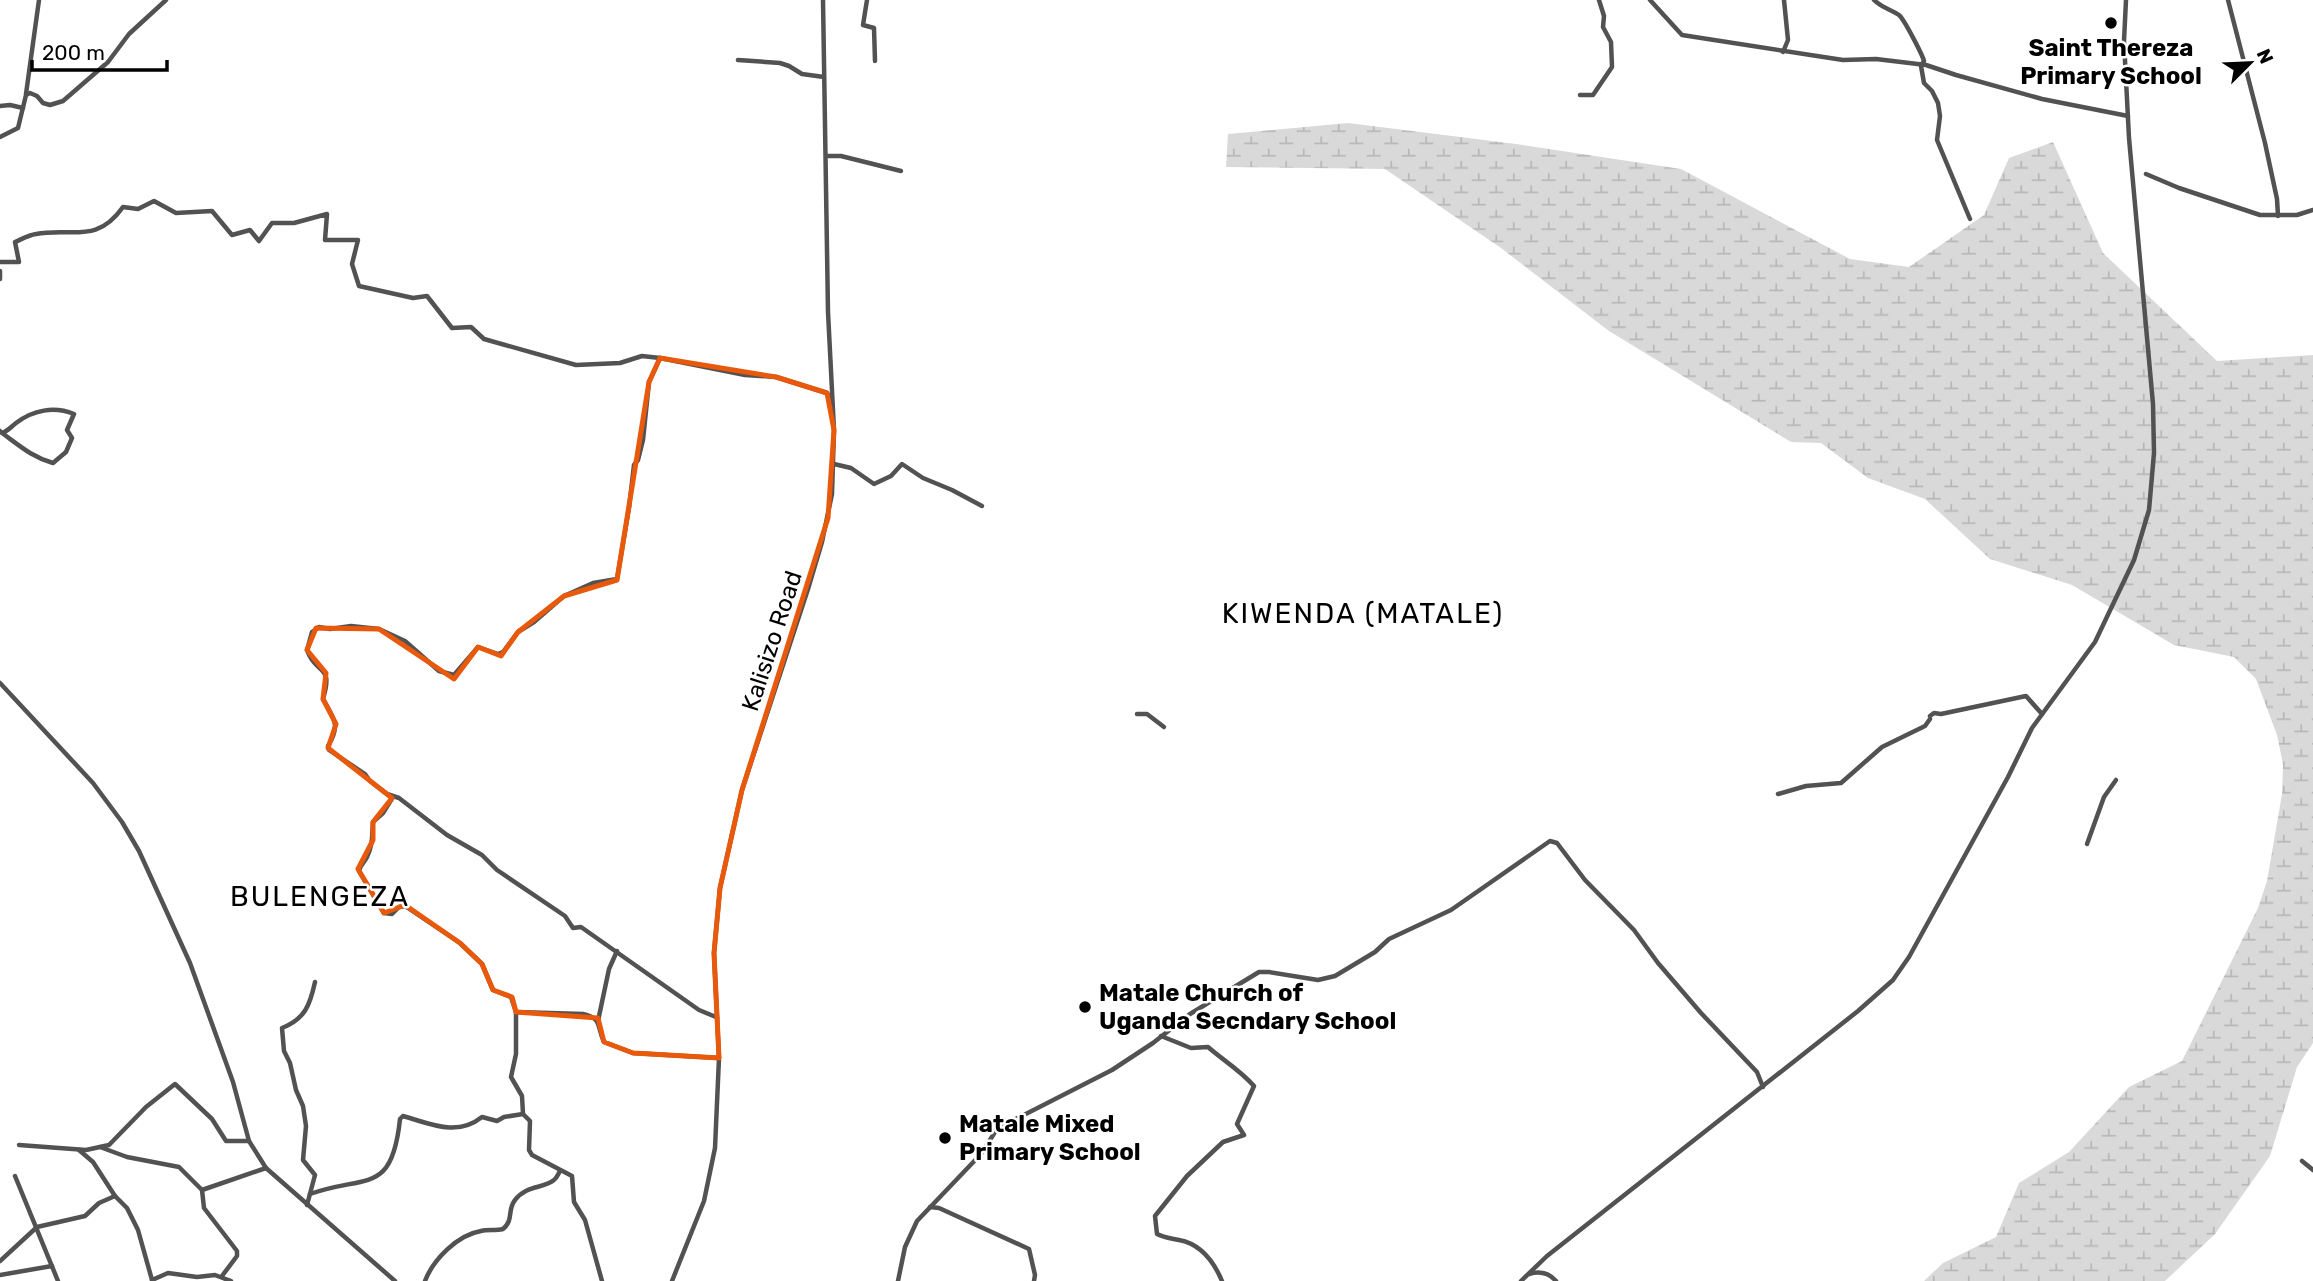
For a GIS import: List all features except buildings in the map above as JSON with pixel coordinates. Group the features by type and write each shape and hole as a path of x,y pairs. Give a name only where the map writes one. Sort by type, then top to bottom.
{"street":[{"path":"0,137 18,128 26,95 39,0"},
{"path":"26,95 30,93 50,105 63,102 108,62 129,34 166,0"},
{"path":"867,0 863,25 874,28 875,61"},
{"path":"1580,95 1593,95 1612,66 1611,42 1604,27 1599,0"},
{"path":"1650,0 1682,35 1843,60 1889,60 1926,65 2074,107 2128,116"},
{"path":"1783,52 1788,40 1784,0"},
{"path":"1874,0 1903,19 1912,40 1922,53 1924,83 1938,103 1940,116 1937,140 1970,219"},
{"path":"1521,1281 1525,1275 1858,1011 1893,980 1942,899 2042,714 2086,657 2101,632 2134,560 2151,499 2154,453 2153,404 2128,116 2124,41 2126,0"},
{"path":"2228,0 2265,143 2278,216"},
{"name":"Kalisizo Road","path":"672,1281 704,1201 716,1135 719,1058 715,931 720,888 752,758 822,542 832,494 834,408 828,313 824,1"},
{"path":"738,60 780,63 802,74 824,77"},
{"path":"0,106 10,104 23,108"},
{"path":"826,156 841,156 901,172"},
{"path":"2146,174 2260,215 2297,215 2313,210"},
{"path":"0,262 19,262 15,242 36,234 79,234 112,222 123,207 138,209 154,201 176,212 212,211 232,234 250,230 259,241 272,223 294,223 327,214 326,240 359,240 352,264 359,286 413,298 427,296 452,328 471,327 484,339 576,365 620,363 642,356 745,375 776,377 827,393 834,408"},
{"path":"0,271 0,279"},
{"path":"660,358 649,382 643,440 634,465 617,579 593,583 564,596 518,632 503,652 498,654 478,647 454,675 439,671 405,642 379,629 319,627 313,632 307,645 308,654 326,673 328,684 323,699 336,724 328,748 393,797 399,798 459,843 482,855 497,870 565,916 573,929 582,927 699,1010 716,1017"},
{"path":"51,408 74,414 67,430 72,438 66,452 53,463 34,457 1,432 51,408"},
{"path":"834,464 851,468 874,484 891,476 902,464 923,478 982,506"},
{"path":"0,683 93,783 139,851 201,992 233,1082 250,1141 266,1168 395,1281"},
{"path":"1778,794 1807,786 1840,783 1882,747 1925,726 1934,713 1941,714 2026,696 2042,714"},
{"path":"1137,714 1147,714 1164,727"},
{"path":"2087,844 2104,797 2116,780"},
{"path":"393,797 383,813 373,822 373,840 368,857 359,867 359,872 384,914 392,914 398,907 405,906 460,943 482,964 493,990 511,997 516,1012 516,1054 511,1077 522,1096 523,1114 530,1121 530,1153 569,1174 573,1179 574,1202 585,1220 602,1281"},
{"path":"898,1281 911,1230 975,1161 995,1132 1021,1115 1056,1101 1112,1070 1190,1014 1259,972 1318,980 1335,976 1375,952 1389,939 1451,910 1553,841 1591,886 1634,930 1657,963 1757,1073 1763,1087"},
{"path":"617,951 608,969 598,1021 604,1042 633,1053 719,1058"},
{"path":"307,1205 315,1175 303,1160 306,1126 303,1106 285,1055 282,1028 305,1014 312,1000 315,982"},
{"path":"516,1012 583,1014 598,1021"},
{"path":"1160,1036 1191,1048 1208,1047 1240,1070 1254,1086 1237,1124 1244,1135 1223,1142 1187,1176 1155,1216 1157,1234 1166,1239 1182,1240 1208,1255 1222,1281"},
{"path":"19,1145 78,1150 113,1144 146,1107 175,1084 212,1119 226,1141 250,1141"},
{"path":"310,1194 368,1181 386,1169 395,1149 400,1119 403,1116 435,1126 453,1128 471,1125 482,1117 497,1121 523,1114"},
{"path":"100,1147 127,1157 179,1167 202,1190 204,1208 237,1251 237,1256 222,1276"},
{"path":"78,1150 93,1162 114,1196 125,1206 138,1230 152,1280 168,1273 180,1277 222,1276 230,1281"},
{"path":"2302,1161 2313,1170"},
{"path":"202,1190 266,1168"},
{"path":"425,1281 427,1272 444,1250 476,1232 503,1229 511,1220 515,1199 530,1188 554,1180 560,1171"},
{"path":"15,1176 58,1281"},
{"path":"0,1261 37,1227 85,1216 99,1203 114,1196"},
{"path":"930,1207 939,1208 1029,1249 1034,1281"},
{"path":"0,1275 52,1266"},
{"path":"1525,1275 1537,1272 1551,1276 1556,1281"}],"highlighted area":[{"path":"660,358 776,377 827,393 834,430 828,518 742,790 720,888 714,953 719,1058 633,1053 604,1042 598,1018 516,1012 512,997 493,990 482,964 460,943 405,905 384,913 358,869 373,840 373,822 392,798 328,748 336,724 323,699 326,673 307,650 316,628 379,629 454,679 478,647 501,656 518,632 564,596 617,580 649,382"}],"green space":[{"path":"1348,123 1516,144 1681,169 1850,259 1909,267 1984,215 2009,158 2053,142 2103,253 2217,361 2313,355 2313,1043 2297,1067 2270,1156 2215,1234 2165,1281 1924,1281 1943,1263 1996,1237 2019,1183 2069,1152 2129,1087 2182,1061 2258,908 2267,881 2282,794 2283,764 2277,735 2256,679 2234,657 2174,645 2072,585 1990,559 1925,499 1868,478 1821,443 1791,442 1609,331 1501,248 1385,169 1226,167 1228,134"}],"place":[{"name":"Saint Thereza Primary School","path":"2111,23"},
{"name":"Matale Church of Uganda Secndary School","path":"1085,1007"},
{"name":"Matale Mixed Primary School","path":"945,1138"}],"district":[{"name":"KIWENDA (MATALE)","path":"1363,613"},
{"name":"BULENGEZA","path":"320,896"}]}
